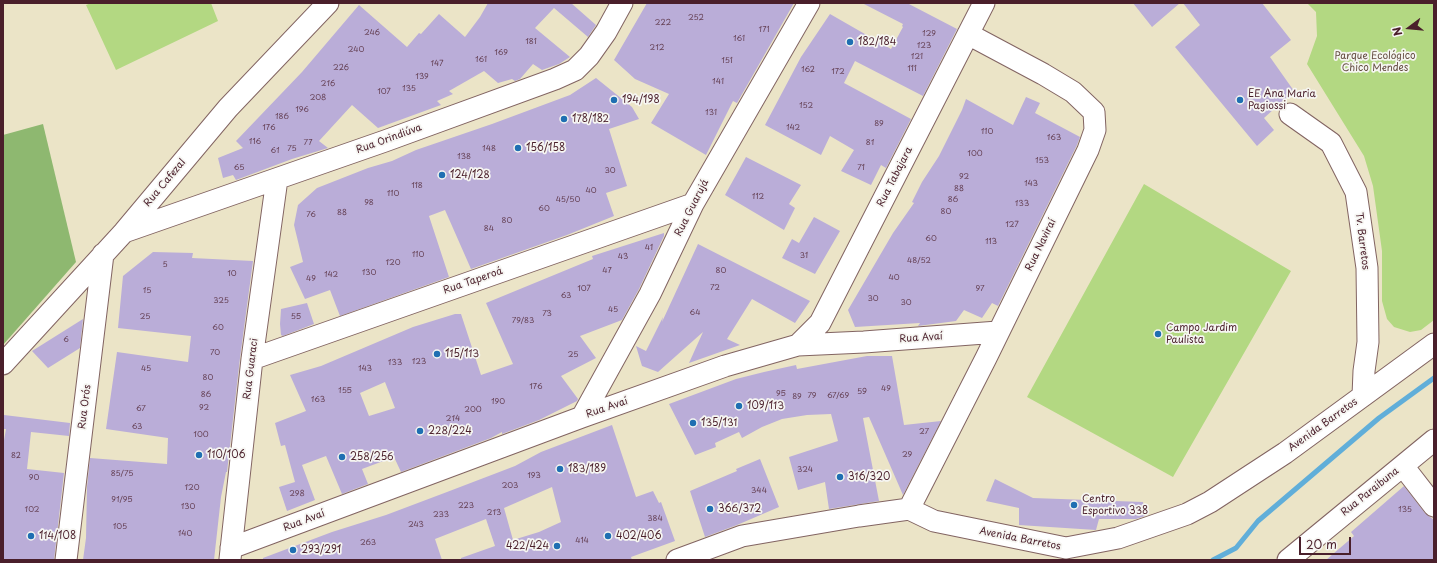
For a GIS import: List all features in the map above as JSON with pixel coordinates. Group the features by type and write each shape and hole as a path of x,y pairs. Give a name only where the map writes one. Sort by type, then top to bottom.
{"street":[{"name":"Rua Cafezal","path":"3,364 124,232 228,108 328,3"},
{"name":"Rua Orindiúva","path":"124,232 541,85 575,70 590,56 606,32 622,3"},
{"name":"Rua Guarujá","path":"582,417 650,294 693,204 809,3"},
{"name":"Rua Tabajara","path":"798,345 820,323 984,3"},
{"name":"Rua Naviraí","path":"909,509 1088,150 1095,130 1094,112 1073,92 1043,74 968,34"},
{"name":"Tv. Barretos","path":"1290,114 1331,143 1356,192 1367,268 1368,342 1364,370 1363,396"},
{"name":"Rua Guaraci","path":"230,554 252,359 277,179"},
{"name":"Rua Taperoá","path":"252,359 693,204"},
{"name":"Rua Orós","path":"66,560 103,254"},
{"name":"Rua Avaí","path":"230,554 582,417 725,366 798,345 864,342 998,332"},
{"name":"Avenida Barretos","path":"909,509 934,521 1069,554 1187,514 1210,502 1285,453 1434,344"},
{"name":"Rua Paraibuna","path":"1288,560 1434,440"},
{"path":"1403,466 1434,506"},
{"path":"677,560 742,536 909,509"}],"green space":[{"path":"91,3 211,3 218,21 116,70 86,5"},
{"name":"Parque Ecológico Chico Mendes","path":"1307,3 1434,3 1434,320 1421,330 1410,332 1394,327 1387,319 1382,301 1382,251 1373,186 1364,156 1307,64 1317,36 1316,12"},
{"path":"43,124 76,262 3,345 3,135"},
{"name":"Campo Jardim Paulista","path":"1144,184 1291,271 1173,477 1027,397"}],"building":[{"path":"488,3 571,3 596,25 588,37 554,8 535,28 570,57 559,64 542,70 533,64 520,79 515,81 512,79 498,83 484,71 449,91 453,94 437,101 441,105 378,128 352,105 319,141 328,148 292,159 236,180 233,175 223,178 218,158 243,148 236,141 302,72 359,5 407,47 439,14 465,37 480,17"},
{"path":"647,3 794,3 737,103 733,101 706,155 651,123 669,94 635,79 614,60"},
{"path":"862,3 907,3 957,29 923,96 855,61 844,83 911,119 886,168 881,165 871,185 841,171 854,150 830,136 821,155 765,125 801,57 830,14 891,49 903,27 903,24"},
{"path":"1133,3 1180,3 1152,27"},
{"path":"1183,3 1262,3 1291,40 1270,57 1294,91 1264,118 1274,130 1257,146 1175,47 1200,25"},
{"path":"596,78 632,107 639,119 609,129 627,186 606,193 614,216 567,235 471,269 445,210 429,216 449,277 340,316 330,290 305,299 290,267 303,262 294,225 298,205 317,188 368,168 392,161 416,150 570,95"},
{"path":"1026,97 1040,103 1035,113 1080,137 998,306 992,303 982,318 964,310 956,321 918,326 920,323 855,327 848,310 893,233 914,203 912,202 922,182 939,156 966,99 1013,125"},
{"path":"746,157 801,185 789,204 795,208 784,230 725,195"},
{"path":"814,217 840,231 815,274 782,258 792,239 799,243"},
{"path":"664,233 664,236 639,289 622,320 580,336 596,358 561,376 578,399 577,401 539,420 502,434 502,432 491,438 401,472 394,457 362,469 368,484 342,494 326,456 302,465 315,500 287,511 279,487 295,482 285,445 281,446 275,423 306,411 290,375 321,366 413,327 455,314 461,314 481,375 513,364 486,303 593,259 592,256","holes":["385,382 395,408 369,416 360,393"]},
{"path":"698,244 810,301 795,323 752,299 727,339 740,345 689,363 703,332 658,372 642,366 636,346 646,351 663,317 662,322"},
{"path":"153,252 193,253 192,258 253,261 227,472 221,497 214,560 83,560 86,538 87,487 90,458 167,464 168,438 106,429 117,352 188,362 191,336 118,328 123,276"},
{"path":"307,303 314,324 283,336 281,335 281,309"},
{"path":"83,319 80,348 48,368 32,351"},
{"path":"867,356 892,356 904,425 941,421 903,495 869,417 863,418 879,501 829,509 825,482 798,490 789,457 838,441 831,414 807,415 782,419 762,427 742,438 739,432 715,443 716,447 695,455 669,404 736,379 764,372 796,365 797,369"},
{"path":"4,415 70,423 69,436 31,432 27,469 64,473 54,560 3,560 3,446 6,429 3,429"},
{"path":"612,425 636,497 653,491 659,503 661,502 675,541 631,557 632,560 461,560 461,558 495,546 486,519 435,539 442,560 263,560 263,558 332,532 386,515 515,466 541,452","holes":["552,487 561,522 539,532 513,540 504,508"]},
{"path":"760,459 779,507 705,537 690,491 737,471 736,469"},
{"name":"Centro Esportivo 338","path":"995,479 1033,498 1143,502 1145,516 1136,519 1099,519 1096,530 1019,525 1019,508 986,501"},
{"path":"1404,486 1425,513 1434,520 1434,560 1326,560 1354,536 1351,532"}],"waterway":[{"path":"1213,560 1236,548 1258,521 1379,418 1434,378"}],"place":[{"name":"182/184","path":"850,42"},
{"name":"194/198","path":"614,100"},
{"name":"EE Ana Maria Pagiossi","path":"1240,100"},
{"name":"178/182","path":"564,119"},
{"name":"156/158","path":"518,148"},
{"name":"124/128","path":"442,175"},
{"name":"Campo Jardim Paulista","path":"1158,334"},
{"name":"115/113","path":"437,354"},
{"name":"109/113","path":"739,406"},
{"name":"135/131","path":"693,423"},
{"name":"228/224","path":"420,431"},
{"name":"110/106","path":"199,455"},
{"name":"258/256","path":"342,457"},
{"name":"183/189","path":"560,469"},
{"name":"316/320","path":"840,477"},
{"name":"Centro Esportivo 338","path":"1074,505"},
{"name":"366/372","path":"710,509"},
{"name":"114/108","path":"31,536"},
{"name":"402/406","path":"608,536"},
{"name":"422/424","path":"557,546"},
{"name":"293/291","path":"293,550"}]}
